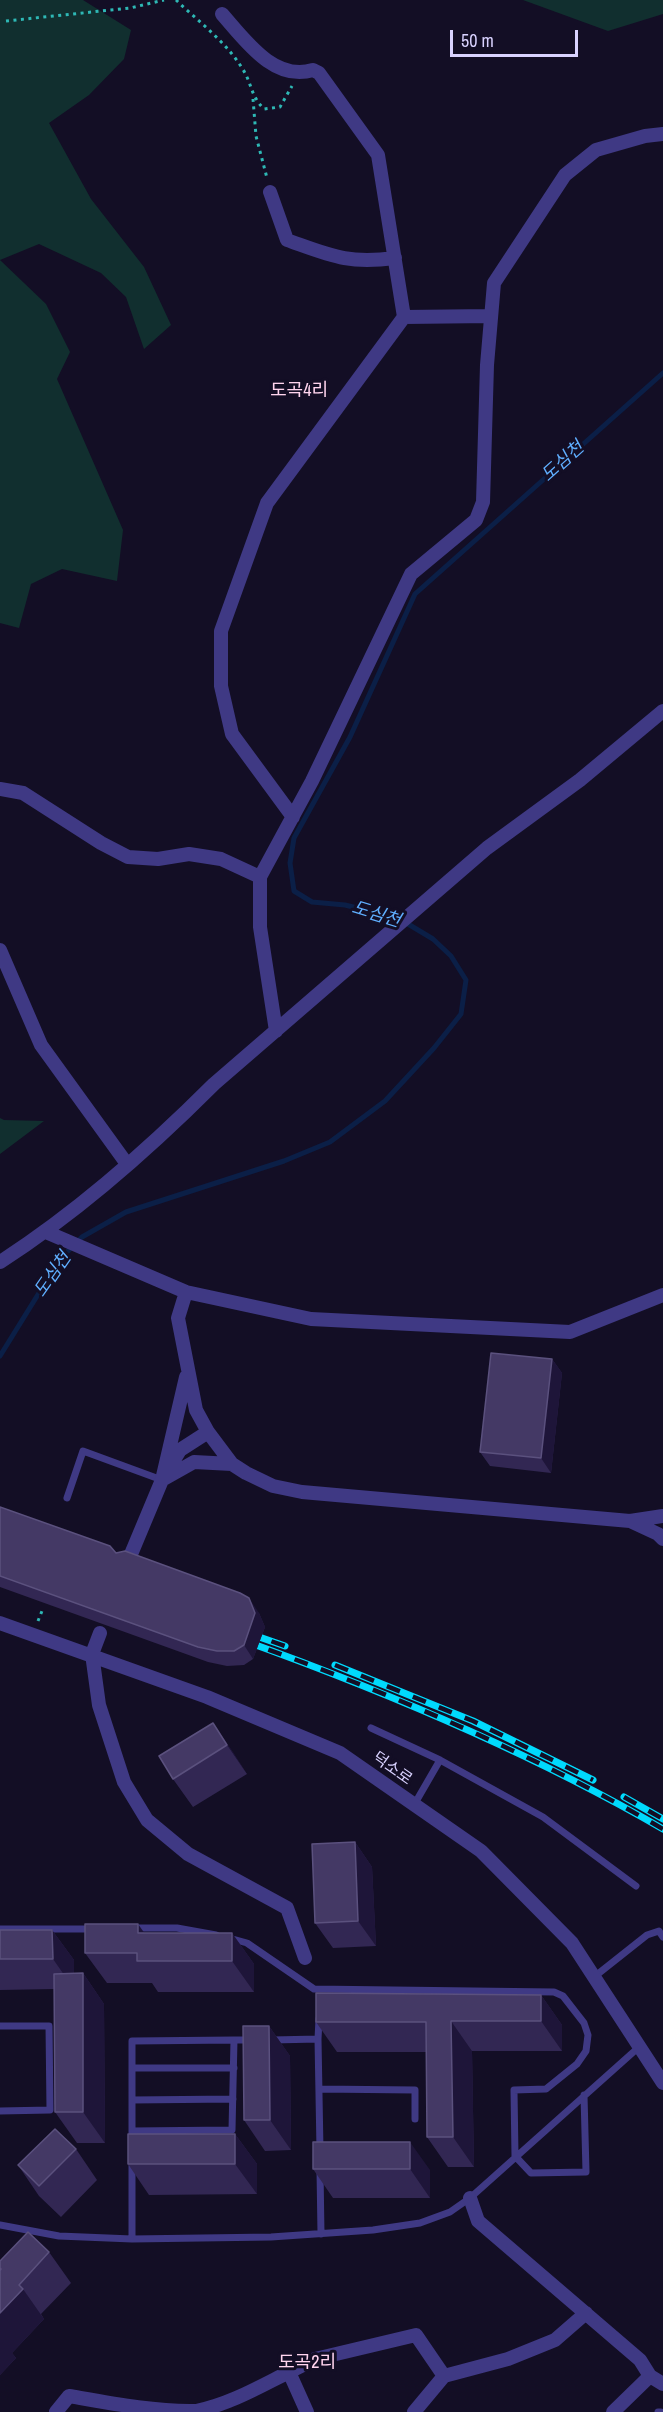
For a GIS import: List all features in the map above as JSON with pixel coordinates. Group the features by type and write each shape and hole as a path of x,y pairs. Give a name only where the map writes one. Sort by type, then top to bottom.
{"street":[{"path":"222,14 258,55 283,70 302,74 313,70 319,73 378,155 404,317 267,503 221,631 221,686 232,734 255,769 293,817"},
{"path":"276,1031 260,927 260,877 293,817 411,574 476,520 483,502 494,283 565,174 596,150 645,136 663,134"},
{"path":"270,192 287,240 343,260 363,262 395,258"},
{"path":"404,317 491,316"},
{"path":"0,1262 46,1232 127,1164 416,908 487,849 580,780 663,711"},
{"path":"0,789 23,793 101,843 128,857 158,859 189,854 220,859 260,877"},
{"path":"0,950 42,1044 127,1164"},
{"path":"46,1232 96,1256 186,1292 311,1319 570,1332 663,1295"},
{"path":"186,1292 178,1318 196,1410 208,1432 232,1464 273,1486 302,1492 630,1521 663,1516"},
{"path":"162,1480 188,1371"},
{"path":"129,1559 162,1480 180,1450 208,1432"},
{"path":"162,1480 194,1462 232,1464"},
{"path":"630,1521 658,1534 663,1539"},
{"name":"덕소로","path":"0,1623 207,1697 340,1753 481,1851 572,1943 663,2083"},
{"path":"100,1633 92,1654 99,1705 120,1771 147,1821 188,1854 286,1908 305,1958"},
{"path":"470,2198 478,2221 640,2360 650,2376 663,2384"},
{"path":"414,2412 444,2376 508,2359 555,2340 586,2313"},
{"path":"56,2412 69,2396 151,2411 195,2411 230,2401 315,2359 416,2335 444,2376"},
{"path":"290,2372 307,2412"},
{"path":"613,2412 650,2376"}],"lane":[{"path":"67,1498 82,1451 162,1480"},
{"path":"371,1728 440,1760 543,1817 636,1887"},
{"path":"414,1805 440,1760"},
{"path":"130,1928 177,1928 247,1943 314,1989 554,1992 563,1996 584,2023 588,2035 586,2051 577,2064 546,2089 514,2090 515,2156 531,2173 586,2172 584,2095"},
{"path":"0,1929 106,1929"},
{"path":"594,1977 647,1935 662,1933"},
{"path":"319,1999 320,1989"},
{"path":"319,2009 321,2234"},
{"path":"0,2026 49,2026 50,2110 0,2111"},
{"path":"132,2143 132,2041 318,2039"},
{"path":"132,2131 232,2130 234,2040"},
{"path":"0,2225 59,2236 132,2239 271,2237 373,2230 420,2223 450,2212 470,2198 639,2047"},
{"path":"132,2068 234,2068"},
{"path":"319,2089 415,2090 415,2118"},
{"path":"132,2100 233,2099"},
{"path":"132,2155 132,2239"}],"path":[{"path":"6,21 130,8 164,0"},
{"path":"176,0 212,33 243,69 253,98 256,136 270,192"},
{"path":"253,98 264,109 280,107 291,89 295,72"}],"green space":[{"path":"0,0 83,0 131,30 124,59 89,95 49,123 91,199 144,267 171,325 144,349 126,297 101,273 39,244 0,260"},
{"path":"523,0 663,0 663,14 608,31"},
{"path":"0,260 46,304 70,352 57,379 123,530 117,581 62,569 31,584 19,628 0,623"},
{"path":"0,1118 4,1120 44,1121 0,1154"}],"building":[{"path":"491,1353 552,1359 541,1458 480,1452"},
{"path":"0,1507 110,1546 116,1553 125,1551 249,1598 255,1613 244,1645 234,1651 217,1651 198,1647 0,1576"},
{"path":"213,1723 227,1745 173,1779 159,1756"},
{"path":"355,1842 358,1921 315,1923 312,1844"},
{"path":"85,1924 138,1924 138,1933 232,1933 232,1961 137,1961 137,1953 85,1953"},
{"path":"0,1930 52,1930 53,1959 0,1959"},
{"path":"83,1973 83,2112 55,2112 54,1974"},
{"path":"316,1993 541,1995 541,2021 451,2021 453,2137 427,2137 426,2022 316,2022"},
{"path":"243,2026 269,2026 270,2120 244,2120"},
{"path":"55,2129 76,2149 39,2186 18,2165"},
{"path":"128,2134 235,2134 235,2164 128,2164"},
{"path":"313,2142 410,2142 410,2169 313,2169"},
{"path":"28,2232 49,2252 19,2285 23,2289 0,2313 0,2261"}],"waterway":[{"name":"도심천","path":"0,1356 60,1259 82,1237 126,1212 284,1161 330,1142 385,1101 434,1048 461,1014 466,980 451,956 433,939 398,918 345,905 312,902 294,891 290,863 294,838 350,737 415,594 663,373"}],"railway":[{"path":"245,1632 285,1646"},
{"path":"242,1640 404,1702 457,1725 562,1774 663,1829"},
{"path":"335,1665 473,1721 593,1780"},
{"path":"624,1797 663,1819"}],"district":[{"name":"도곡4리","path":"299,391"},
{"name":"도곡2리","path":"307,2363"}]}
